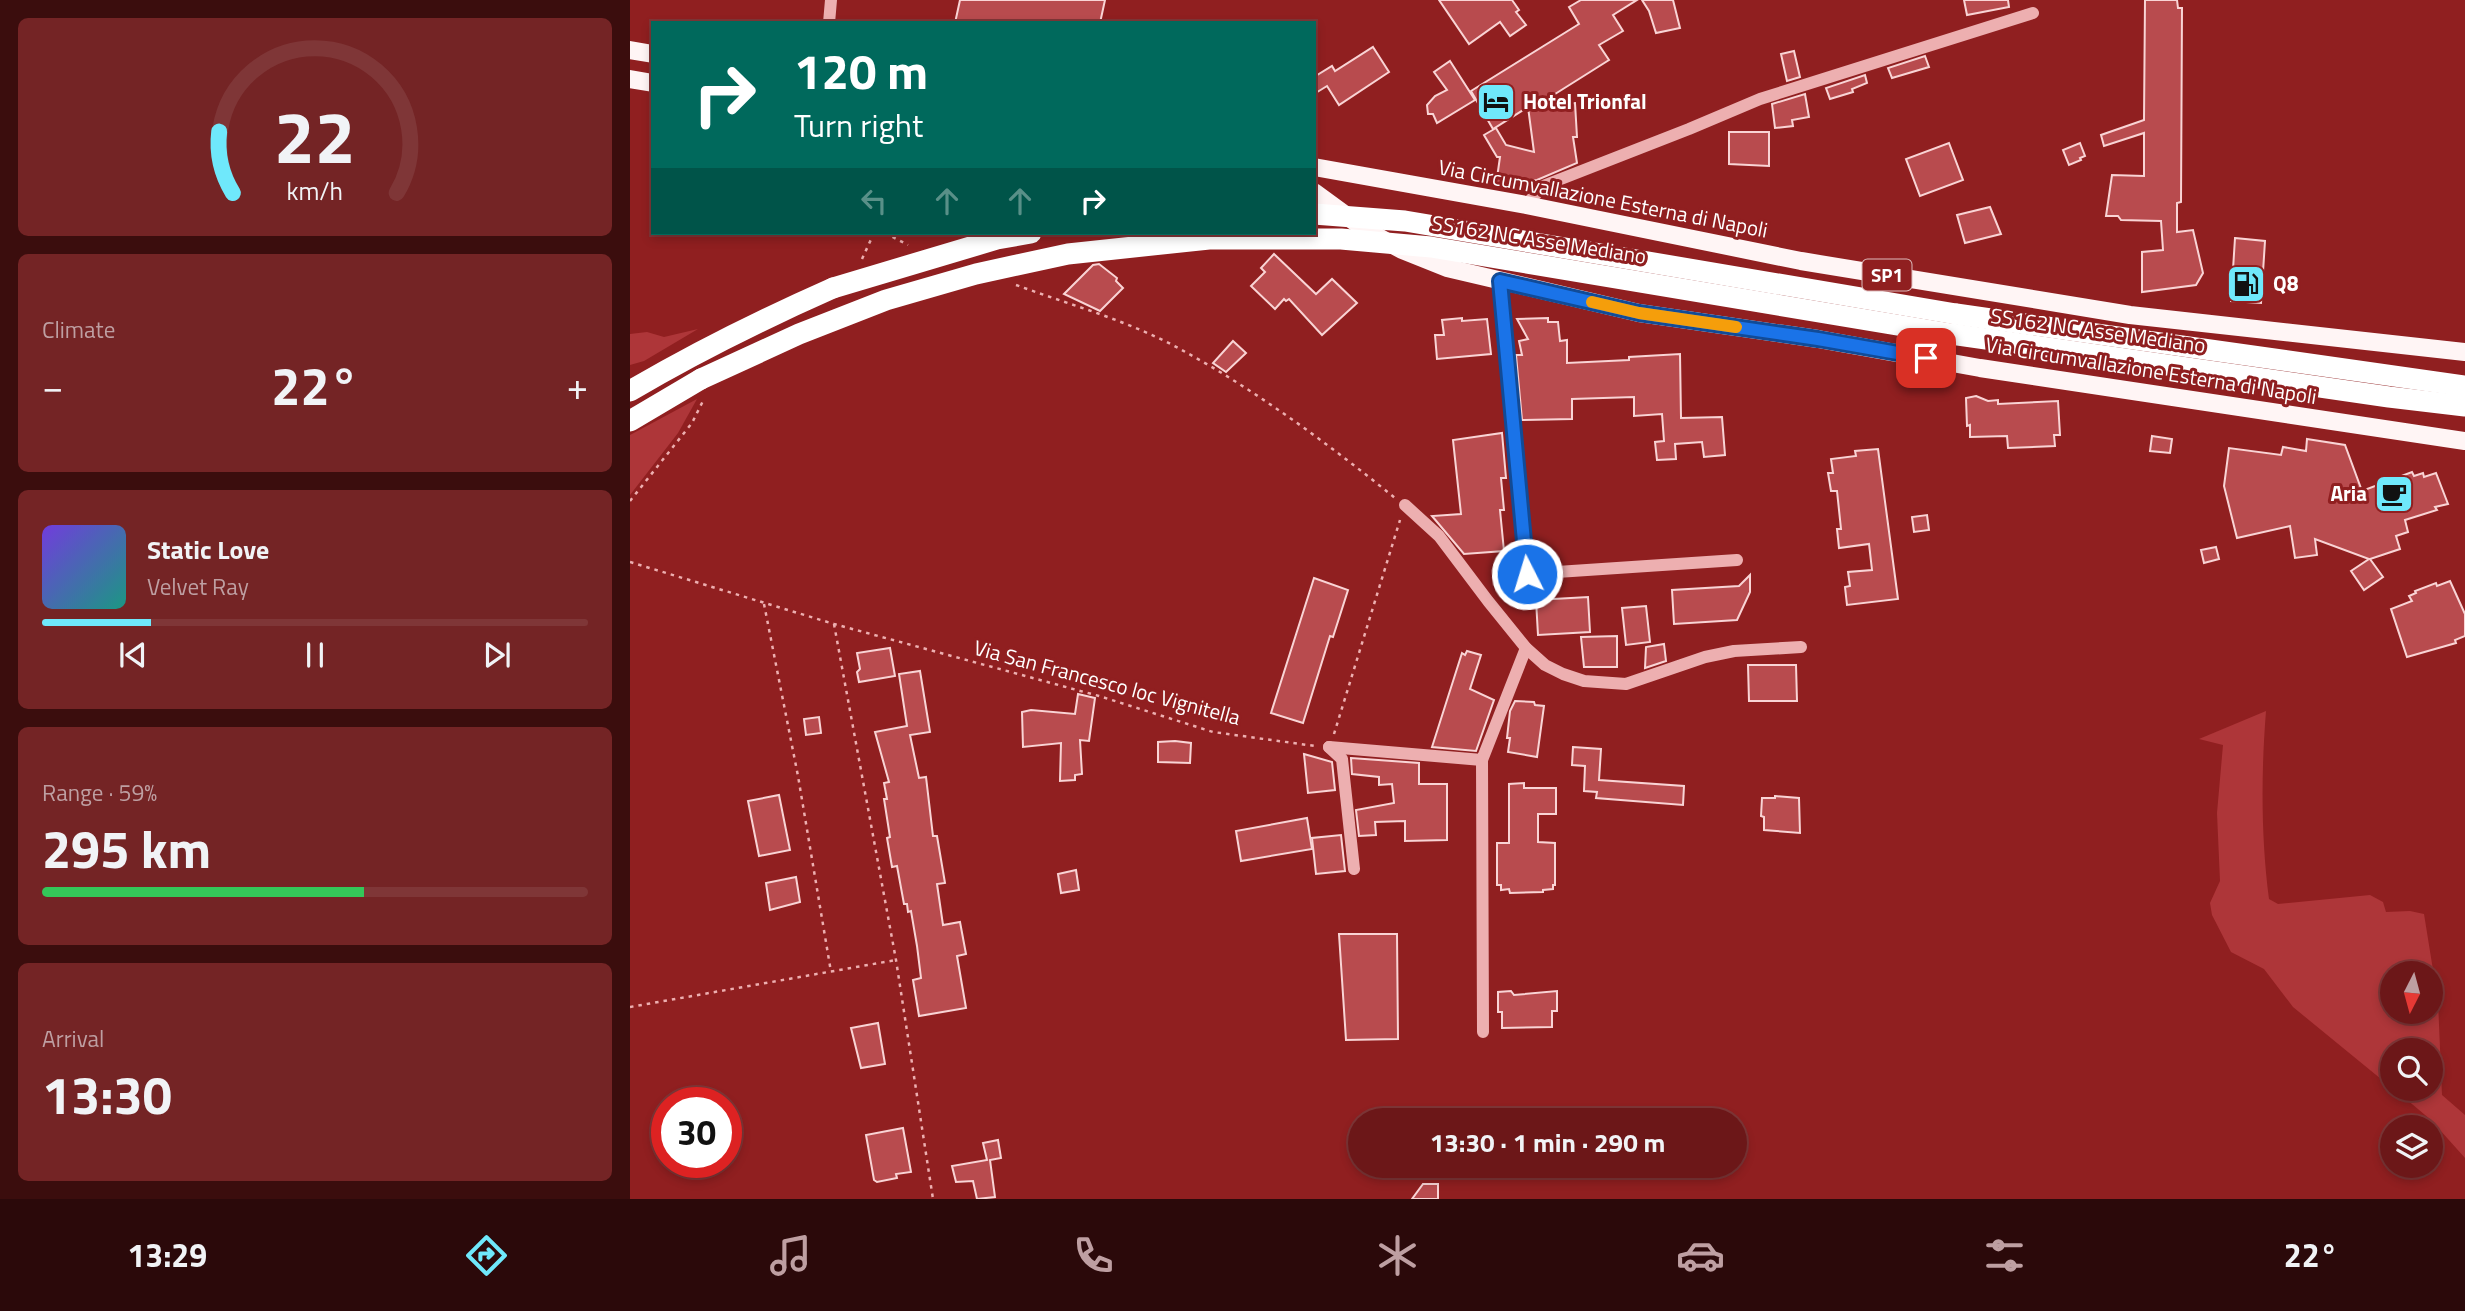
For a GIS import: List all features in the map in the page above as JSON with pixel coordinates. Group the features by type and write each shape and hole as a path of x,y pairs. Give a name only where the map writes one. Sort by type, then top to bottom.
{"highway":[{"name":"SS162 NC Asse Mediano","path":"1316,214 1405,221 1953,324 2465,387"},
{"path":"630,391 693,354 833,288 997,239 1020,235"},
{"name":"SS162 NC Asse Mediano","path":"630,421 701,379 799,334 874,305 976,274 1068,254 1209,239 1341,239 1431,247 1953,324 2389,397 2465,406"},
{"path":"630,376 693,354"},
{"path":"2374,374 2465,374"}],"main road":[{"path":"630,50 651,54"},
{"path":"630,79 651,83"},
{"name":"Via Circumvallazione Esterna di Napoli","path":"1316,167 1526,205 1801,261 2130,315 2465,352"},
{"name":"Via Circumvallazione Esterna di Napoli","path":"1316,193 1366,230 1402,250 1447,268 1639,313 1818,339 1980,368 2465,441"}],"street":[{"path":"829,21 831,0"},
{"path":"1526,205 1543,186 1760,99 2033,13"},
{"path":"1500,281 1527,574 1737,560"},
{"path":"1405,505 1439,536 1527,648 1545,665 1563,674 1584,681 1626,684 1705,657 1734,651 1801,647"},
{"path":"1483,1032 1482,760 1527,648"},
{"path":"1329,747 1482,760"},
{"path":"1329,747 1342,759 1354,869"}],"path":[{"path":"889,235 915,247"},
{"path":"1014,284 1132,327 1179,348 1228,377 1286,417 1405,505 1329,747"},
{"name":"Via San Francesco loc Vignitella","path":"630,562 834,624 1099,696 1213,733 1329,747"},
{"path":"764,603 798,776 831,972"},
{"path":"834,624 896,960 933,1199"},
{"path":"630,1007 896,960"}],"shaded area":[{"path":"698,329 644,361 630,365 630,334 647,332 664,337"},
{"path":"697,399 678,433 630,495 630,435"},
{"path":"2266,711 2263,805 2269,899 2278,904 2370,895 2383,902 2386,912 2410,911 2424,914 2432,961 2380,961 2380,1024 2439,1024 2440,1038 2380,1038 2380,1078 2293,1007 2264,969 2231,952 2212,915 2210,903 2220,881 2217,813 2223,745 2199,739"},
{"path":"2443,1096 2465,1115 2465,1158 2443,1133 2443,1115 2425,1115 2408,1101 2443,1101"}],"building":[{"path":"960,0 1105,0 1100,21 955,21"},
{"path":"1439,0 1512,0 1519,10 1516,12 1526,25 1510,36 1500,22 1469,44"},
{"path":"1581,0 1637,0 1613,15 1623,31 1599,45 1609,60 1536,106 1575,103 1577,137 1573,137 1577,163 1537,180 1527,181 1526,190 1496,185 1500,157 1497,157 1484,135 1496,128 1506,145 1534,152 1528,107 1493,129 1471,91 1579,24 1569,7"},
{"path":"1642,0 1673,0 1680,28 1656,33 1649,11"},
{"path":"1964,0 2008,0 2009,7 1967,15"},
{"path":"2145,0 2177,0 2178,8 2182,8 2181,202 2177,203 2177,232 2193,230 2203,273 2196,285 2142,292 2142,252 2163,250 2161,221 2121,220 2118,216 2106,216 2112,175 2144,176 2144,133 2104,146 2101,135 2144,120"},
{"path":"1373,47 1389,72 1339,105 1327,86 1316,93 1316,76 1332,66 1335,71"},
{"path":"1794,51 1800,77 1787,81 1781,54"},
{"path":"1925,56 1929,67 1892,78 1888,68"},
{"path":"1450,61 1475,100 1437,123 1433,114 1428,114 1427,105 1435,96 1447,90 1434,72"},
{"path":"1865,75 1867,83 1852,89 1853,92 1830,99 1826,88"},
{"path":"1805,94 1809,117 1792,120 1793,126 1775,128 1772,104"},
{"path":"1729,132 1769,132 1769,166 1729,164"},
{"path":"1949,143 1963,180 1920,196 1906,159"},
{"path":"2080,143 2085,156 2069,165 2063,150"},
{"path":"1990,207 2001,234 1965,243 1957,215"},
{"path":"2235,238 2265,241 2261,303 2231,301"},
{"path":"1274,254 1316,294 1332,279 1357,303 1322,335 1289,299 1284,299 1275,309 1251,286 1265,272 1261,268"},
{"path":"1099,264 1117,278 1116,281 1123,288 1100,311 1064,294 1093,265"},
{"path":"1462,318 1462,321 1487,319 1491,354 1437,359 1435,335 1444,335 1442,320"},
{"path":"1548,318 1548,322 1558,322 1560,341 1567,340 1567,363 1680,354 1681,418 1722,417 1725,455 1704,457 1702,442 1675,444 1676,459 1657,460 1655,442 1664,441 1662,414 1634,416 1634,397 1572,399 1572,419 1522,420 1516,355 1522,355 1519,341 1528,339 1517,319"},
{"path":"1233,341 1246,353 1226,372 1213,363"},
{"path":"1976,396 1988,401 1998,400 1998,404 2058,401 2060,435 2054,435 2055,446 2008,448 2007,436 1970,437 1966,398"},
{"path":"1502,433 1506,478 1501,478 1504,510 1500,510 1504,551 1464,554 1432,516 1461,514 1453,440"},
{"path":"2152,436 2172,439 2170,453 2150,451"},
{"path":"2307,439 2345,445 2362,491 2412,472 2414,476 2423,473 2424,477 2436,473 2448,504 2405,520 2408,532 2396,536 2400,549 2370,559 2383,577 2364,590 2351,571 2369,559 2315,539 2317,555 2295,558 2290,526 2237,538 2224,486 2229,448 2281,455 2283,447 2306,451"},
{"path":"1878,449 1898,599 1847,605 1845,587 1850,586 1848,572 1872,570 1869,544 1839,548 1837,529 1841,529 1837,491 1831,491 1828,473 1833,473 1831,459 1856,456 1855,451"},
{"path":"1927,515 1929,530 1914,532 1912,517"},
{"path":"2216,547 2219,559 2204,563 2201,550"},
{"path":"1750,575 1750,592 1737,620 1674,624 1672,590 1739,586"},
{"path":"1314,578 1348,590 1333,637 1330,636 1303,723 1271,713"},
{"path":"2450,581 2465,614 2465,636 2455,640 2456,643 2407,657 2391,609 2412,601 2409,596 2416,593 2415,591"},
{"path":"1588,597 1590,632 1538,635 1536,600"},
{"path":"1646,606 1650,642 1626,645 1622,608"},
{"path":"1617,636 1617,667 1584,667 1581,637"},
{"path":"1664,644 1666,661 1645,668 1646,647"},
{"path":"890,648 895,676 859,682 857,653"},
{"path":"1467,651 1481,655 1470,689 1494,700 1476,751 1432,747 1462,653 1465,655"},
{"path":"1748,665 1796,665 1797,701 1749,701"},
{"path":"920,671 930,732 910,735 919,778 926,777 933,836 937,836 945,883 937,884 943,925 960,922 966,954 957,956 966,1008 919,1016 913,980 921,978 917,946 911,911 908,912 907,904 904,904 897,866 892,867 884,799 887,799 884,783 889,782 875,732 907,726 899,674"},
{"path":"1078,694 1095,698 1089,741 1080,740 1082,774 1075,775 1075,780 1060,781 1061,743 1023,747 1022,712 1031,710 1075,714"},
{"path":"1515,701 1534,702 1535,705 1544,706 1537,757 1508,752 1510,711"},
{"path":"819,717 821,733 806,735 804,719"},
{"path":"1158,742 1191,743 1190,763 1158,762"},
{"path":"1573,747 1601,749 1599,780 1684,786 1683,805 1596,798 1597,792 1584,791 1585,766 1572,765"},
{"path":"1304,754 1332,762 1335,790 1308,793"},
{"path":"1351,758 1419,763 1419,784 1447,784 1447,840 1405,841 1405,821 1375,822 1376,835 1359,836 1356,810 1394,803 1392,784 1379,785 1379,777 1352,774"},
{"path":"1524,783 1524,788 1556,788 1556,814 1538,814 1538,842 1555,843 1555,885 1553,889 1543,892 1510,893 1509,889 1501,890 1501,885 1497,885 1497,843 1509,843 1509,784"},
{"path":"779,795 790,850 759,856 748,801"},
{"path":"1762,798 1799,798 1800,833 1764,830 1764,817 1761,816"},
{"path":"1307,818 1312,849 1241,861 1236,831"},
{"path":"1341,835 1345,871 1316,874 1312,838"},
{"path":"1076,870 1079,890 1061,893 1058,874"},
{"path":"796,877 800,902 770,910 766,883"},
{"path":"1339,934 1397,934 1398,1039 1346,1040"},
{"path":"1511,991 1514,995 1557,991 1557,1011 1552,1011 1552,1027 1502,1028 1502,1012 1498,1012 1498,992"},
{"path":"878,1023 885,1064 861,1068 851,1028"},
{"path":"903,1128 911,1172 896,1174 897,1178 877,1182 874,1180 866,1135"},
{"path":"998,1140 1001,1158 990,1160 995,1197 977,1199 973,1181 956,1182 952,1166 987,1160 983,1143"},
{"path":"1423,1184 1438,1184 1438,1199 1412,1199"}],"slow traffic":[{"path":"1592,302 1639,313 1736,327"}],"place":[{"name":"Hotel Trionfal","path":"1496,102"},
{"name":"Q8","path":"2246,284"},
{"name":"Aria","path":"2394,494"}],"route":[{"path":"1527,574 1500,281 1639,313 1926,358"}]}
